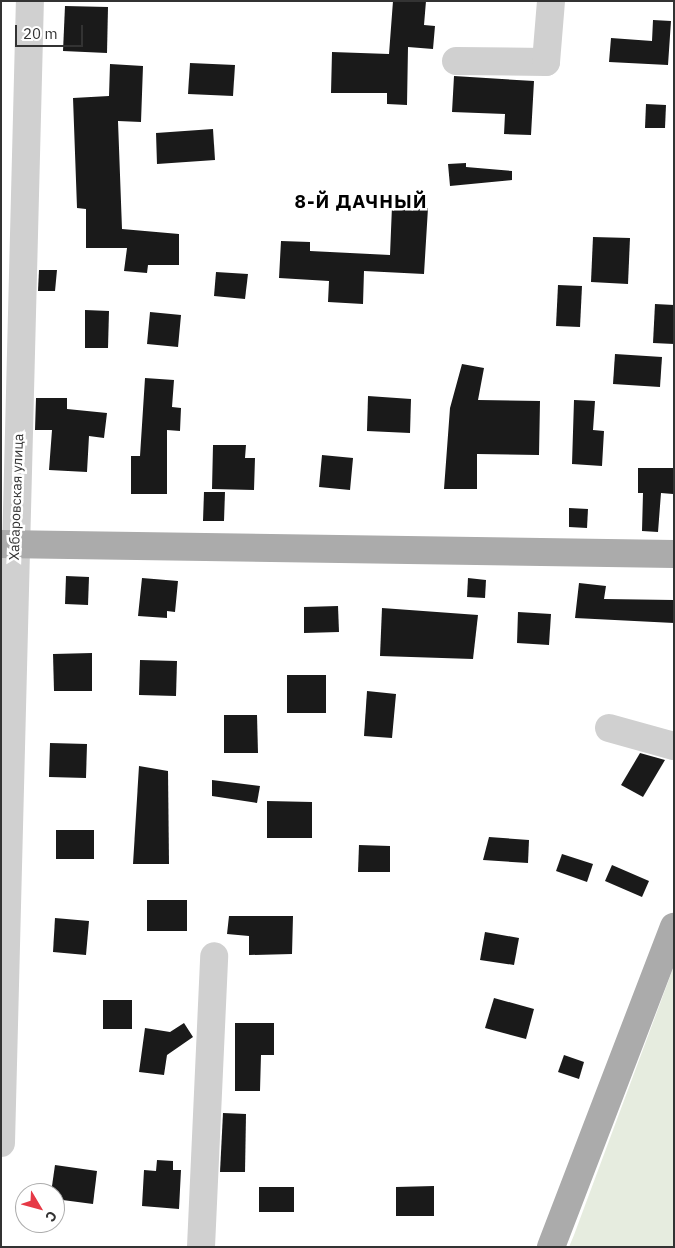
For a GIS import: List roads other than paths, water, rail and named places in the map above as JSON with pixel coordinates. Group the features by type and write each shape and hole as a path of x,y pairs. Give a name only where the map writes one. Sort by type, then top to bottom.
{"main road":[{"path":"8,544 674,554"},
{"path":"551,1247 674,928"}],"street":[{"name":"Хабаровская улица","path":"1,1143 8,544 30,1"},
{"path":"456,61 546,62 551,1"},
{"path":"609,728 674,746"},
{"path":"201,1247 214,956"}],"district":[{"name":"8-Й ДАЧНЫЙ","path":"361,202"}]}
